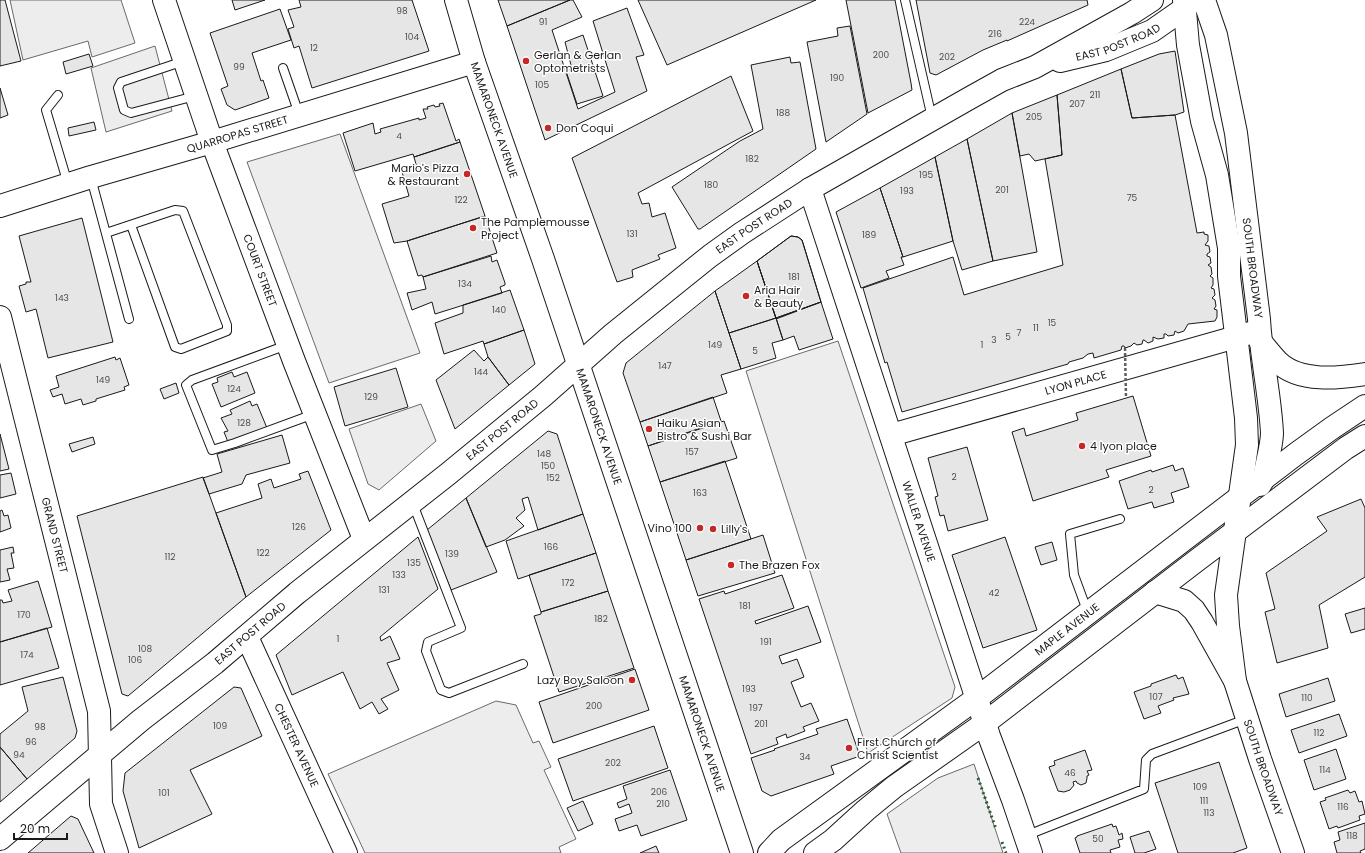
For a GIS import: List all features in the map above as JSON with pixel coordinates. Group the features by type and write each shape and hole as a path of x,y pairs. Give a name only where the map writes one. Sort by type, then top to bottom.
{"main road":[{"name":"COURT STREET","path":"164,0 212,142 288,344 364,539"},
{"name":"MAMARONECK AVENUE","path":"456,0 474,62 514,174 742,853"},
{"name":"EAST POST ROAD","path":"0,839 142,720 247,637 297,593 364,539 412,503 543,396 613,334 710,256 742,233 810,189 1002,80 1035,66 1132,13 1152,0"},
{"name":"EAST POST ROAD","path":"1035,66 1106,50 1152,31 1192,2"},
{"name":"SOUTH BROADWAY","path":"1192,2 1216,35 1236,133 1272,434 1264,478 1235,532"},
{"name":"SOUTH BROADWAY","path":"1192,2 1188,45 1201,114 1217,174 1229,248 1229,276 1246,418 1247,445 1226,595 1228,626 1235,681 1292,853"},
{"name":"QUARROPAS STREET","path":"0,206 91,177 212,142 474,62"},
{"name":"WALLER AVENUE","path":"810,189 977,698 1014,800 1028,844"},
{"name":"GRAND STREET","path":"0,317 99,711 101,804 117,853"},
{"name":"LYON PLACE","path":"891,435 1236,337 1260,336"},
{"path":"1260,336 1279,363 1301,374 1320,378 1365,374"},
{"name":"MAPLE AVENUE","path":"768,853 781,840 977,698 1264,478 1332,428 1365,406"},
{"name":"MAPLE AVENUE","path":"816,853 834,840 866,810 894,787 985,722 1346,448 1365,436"},
{"name":"SOUTH BROADWAY","path":"1155,592 1184,601 1194,610 1235,681"},
{"name":"CHESTER AVENUE","path":"247,637 346,853"}],"lane":[{"path":"905,0 932,119"},
{"path":"184,62 122,82 118,88 124,110 131,113 196,96"},
{"path":"284,68 300,115"},
{"path":"58,95 46,110 68,185"},
{"path":"91,177 129,319"},
{"path":"106,233 174,210 183,211 227,325 227,332 181,349 174,347 131,225"},
{"path":"288,344 192,380 186,385 212,450 315,414"},
{"path":"412,503 461,628 428,642 426,647 426,651 441,690 449,693 523,664"},
{"path":"1088,613 1074,575 1070,534 1120,519"},
{"path":"1028,844 1144,789 1146,760 1152,754 1247,719"}],"path":[{"path":"1125,348 1126,398"}],"shaded area":[{"path":"10,0 121,0 135,43 92,57 88,41 23,60"},
{"path":"155,46 172,111 106,132 91,68"},
{"path":"340,134 420,353 329,383 247,162"},
{"path":"838,341 955,687 952,698 868,753 746,371"},
{"path":"421,404 436,441 379,490 368,484 349,429"},
{"path":"496,701 516,705 533,743 539,741 551,767 544,770 576,839 559,847 561,853 365,853 328,774"},
{"path":"974,764 1003,853 901,853 887,814 938,778"}],"building":[{"path":"0,0 5,0 21,61 0,66"},
{"path":"232,0 265,0 235,10"},
{"path":"299,0 412,0 429,51 312,88 299,46 294,48 288,29 294,27 288,10 301,7"},
{"path":"498,0 570,0 507,26"},
{"path":"573,0 582,17 552,30 578,109 615,92 593,21 627,8 644,55 636,57 647,91 545,140 507,26"},
{"path":"638,0 816,0 667,65"},
{"path":"846,0 895,0 912,90 868,113"},
{"path":"916,0 1087,0 1088,5 983,50 936,75 930,73"},
{"path":"280,9 291,40 252,53 261,81 263,80 269,98 235,110 227,105 221,89 228,86 210,33"},
{"path":"850,26 867,114 826,142 807,42 838,36 837,28"},
{"path":"583,35 603,96 577,104 566,71 572,69 565,42"},
{"path":"1175,51 1184,112 1175,115 1132,118 1121,69 1159,54"},
{"path":"89,54 93,66 66,74 63,62"},
{"path":"790,57 791,63 800,62 816,149 698,229 672,187 740,141 763,129 751,65"},
{"path":"1121,69 1132,118 1175,115 1197,233 1204,232 1204,234 1208,235 1208,241 1205,245 1209,246 1210,252 1207,256 1210,257 1211,263 1208,265 1211,267 1212,274 1210,276 1213,278 1213,285 1211,288 1214,289 1215,295 1212,298 1215,300 1216,306 1214,309 1217,310 1217,317 1215,321 1188,324 1184,331 1178,333 1175,331 1174,335 1168,336 1164,334 1164,338 1158,339 1153,337 1153,341 1148,343 1143,340 1142,344 1137,345 1134,343 1125,348 1122,346 1121,350 1094,358 1093,353 1088,354 1083,358 1069,362 1068,364 902,412 887,362 885,363 863,288 953,257 964,295 1063,265 1045,159 1062,155 1057,95"},
{"path":"731,76 753,131 638,193 642,204 649,203 652,217 665,213 676,248 658,255 660,259 632,270 633,277 617,282 572,158"},
{"path":"0,88 8,115 0,118"},
{"path":"1057,95 1062,155 1035,161 1029,154 1020,156 1012,113"},
{"path":"443,103 456,141 459,139 460,142 414,157 413,154 355,171 343,133 373,123 375,134 381,132 380,129 419,118 419,120 426,118 423,109 428,109 427,107 434,105 435,107 440,106 439,104"},
{"path":"1012,113 1037,252 993,261 967,139"},
{"path":"94,122 96,130 69,136 68,128"},
{"path":"967,139 993,261 962,270 953,241 935,157"},
{"path":"460,142 485,216 407,241 394,243 382,204 409,196 402,172 417,168 414,157"},
{"path":"935,157 953,241 903,257 880,188"},
{"path":"880,188 903,257 901,257 904,265 886,271 889,278 861,288 836,212"},
{"path":"485,216 497,253 423,277 422,275 418,276 407,241"},
{"path":"82,218 113,342 48,358 36,309 26,312 19,286 26,284 26,282 31,282 19,236"},
{"path":"791,236 798,237 802,240 821,302 776,318 757,261"},
{"path":"791,236 798,237 802,240 821,302 776,319 757,261"},
{"path":"491,256 492,262 497,260 505,283 505,285 500,287 502,293 435,314 432,302 412,310 407,293 426,289 423,277"},
{"path":"757,261 776,318 729,333 715,291"},
{"path":"510,290 524,330 484,344 483,341 444,354 435,323 463,313 463,305"},
{"path":"715,291 741,369 721,375 727,393 640,422 623,373 626,363"},
{"path":"821,302 833,339 799,350 794,336 783,340 776,318"},
{"path":"776,318 783,340 772,343 776,358 741,369 729,333"},
{"path":"524,330 535,364 509,385 488,357 484,344"},
{"path":"474,350 484,361 488,357 509,385 455,429 436,380"},
{"path":"115,357 116,360 120,358 129,385 124,387 125,390 96,399 96,401 83,405 81,399 65,404 62,394 53,397 50,390 59,387 56,376"},
{"path":"396,368 408,407 345,426 334,387"},
{"path":"232,372 234,377 247,372 255,393 221,407 212,384 218,382 217,378"},
{"path":"176,383 179,393 164,399 160,389"},
{"name":"4 lyon place","path":"1133,396 1151,456 1106,470 1109,477 1033,501 1012,432 1024,428 1026,436 1078,420 1076,413"},
{"path":"713,397 721,421 648,446 640,422"},
{"path":"250,401 252,406 257,404 267,428 228,442 224,432 228,431 221,418 232,414 230,410"},
{"path":"724,421 737,458 660,482 648,446"},
{"path":"548,431 557,434 583,514 538,530 528,497 522,499 525,510 516,518 524,526 505,540 486,547 466,498"},
{"path":"0,434 9,469 0,471"},
{"path":"282,435 290,463 246,475 242,484 209,494 203,478 222,472 217,454"},
{"path":"93,437 95,444 72,452 69,444"},
{"path":"967,447 988,520 948,531 944,515 940,516 935,497 938,496 928,458"},
{"path":"725,461 751,539 686,560 660,482"},
{"path":"1173,465 1175,471 1183,468 1189,487 1171,493 1174,502 1154,508 1152,502 1128,509 1119,481 1151,470 1152,472"},
{"path":"308,471 331,530 246,597 216,513 262,498 258,484 271,479 274,488 301,479 299,474"},
{"path":"11,473 16,494 0,498 0,475"},
{"path":"203,477 246,597 128,696 122,694 77,516"},
{"path":"466,498 497,572 451,590 427,530"},
{"path":"1361,499 1365,508 1365,577 1319,605 1328,648 1277,663 1265,612 1275,609 1266,573 1327,531 1317,517"},
{"path":"2,510 4,516 8,515 11,528 0,532 0,511"},
{"path":"583,514 596,553 518,579 506,541"},
{"path":"763,535 775,573 698,596 686,560"},
{"path":"418,537 438,589 380,637 381,641 390,636 400,659 387,663 399,690 381,699 388,709 379,714 372,702 360,709 343,672 292,695 276,655"},
{"path":"1005,537 1037,630 983,648 952,555"},
{"path":"1052,542 1057,560 1041,565 1035,547"},
{"path":"13,547 14,553 11,553 14,568 7,569 10,580 0,582 0,550"},
{"path":"596,553 608,591 541,612 529,575"},
{"path":"782,575 794,608 755,621 756,624 808,606 821,642 779,656 782,664 797,659 804,677 791,682 801,707 811,703 819,721 803,727 805,731 787,738 786,734 776,738 778,744 751,754 699,599 724,591 725,594"},
{"path":"38,581 52,627 0,642 0,600 2,600 3,603 12,601 8,590"},
{"path":"608,591 634,668 559,692 534,616 541,614 541,612"},
{"path":"1365,608 1365,629 1351,633 1345,614"},
{"path":"47,628 59,668 0,685 0,642"},
{"path":"635,669 649,710 553,743 539,702"},
{"path":"1176,675 1178,679 1183,677 1189,694 1173,698 1174,700 1158,706 1161,713 1144,719 1134,692"},
{"path":"63,677 77,731 75,738 27,779 0,747 0,734 28,711 22,687"},
{"path":"1328,678 1335,701 1286,717 1279,694"},
{"path":"234,687 241,688 262,736 190,770 212,814 139,848 123,791 125,773"},
{"path":"1339,714 1347,736 1299,753 1291,730"},
{"path":"847,719 860,756 831,766 834,774 771,796 762,791 751,758 818,734 816,729"},
{"path":"654,726 668,768 573,801 558,759"},
{"path":"0,747 27,779 0,802"},
{"path":"1336,749 1346,779 1314,790 1304,760"},
{"path":"1085,750 1092,770 1087,771 1089,775 1087,776 1086,783 1081,785 1076,781 1073,782 1074,785 1070,790 1064,792 1058,791 1049,767 1055,765 1054,761"},
{"path":"1219,762 1247,848 1233,853 1178,853 1155,783"},
{"path":"670,770 687,820 641,836 637,825 619,831 615,819 632,813 629,804 619,808 617,803 627,799 623,786"},
{"path":"1348,790 1350,793 1355,791 1359,802 1362,801 1365,814 1359,816 1360,820 1338,828 1337,826 1329,829 1320,802 1326,800 1325,798"},
{"path":"583,801 593,824 578,831 567,808"},
{"path":"71,816 78,819 94,853 28,853"},
{"path":"1365,823 1365,849 1360,851 1361,853 1337,853 1334,842 1340,840 1338,832"},
{"path":"1112,824 1113,827 1116,826 1119,835 1122,833 1123,839 1118,840 1120,847 1110,850 1111,853 1080,853 1075,838 1077,836"},
{"path":"1149,831 1156,849 1144,853 1135,853 1130,837"},
{"path":"656,846 659,853 640,853"}],"hedge":[{"path":"978,778 996,829"},
{"path":"1002,842 1006,853"}],"place":[{"name":"Gerlan & Gerlan Optometrists","path":"526,61"},
{"name":"Don Coqui","path":"548,128"},
{"name":"Mario's Pizza & Restaurant","path":"467,174"},
{"name":"The Pamplemousse Project","path":"473,228"},
{"name":"Aria Hair & Beauty","path":"746,296"},
{"name":"Haiku Asian Bistro & Sushi Bar","path":"649,429"},
{"name":"4 lyon place","path":"1082,446"},
{"name":"Vino 100","path":"700,528"},
{"name":"Lilly's","path":"713,529"},
{"name":"The Brazen Fox","path":"731,565"},
{"name":"Lazy Boy Saloon","path":"632,680"},
{"name":"First Church of Christ Scientist","path":"849,748"}]}
